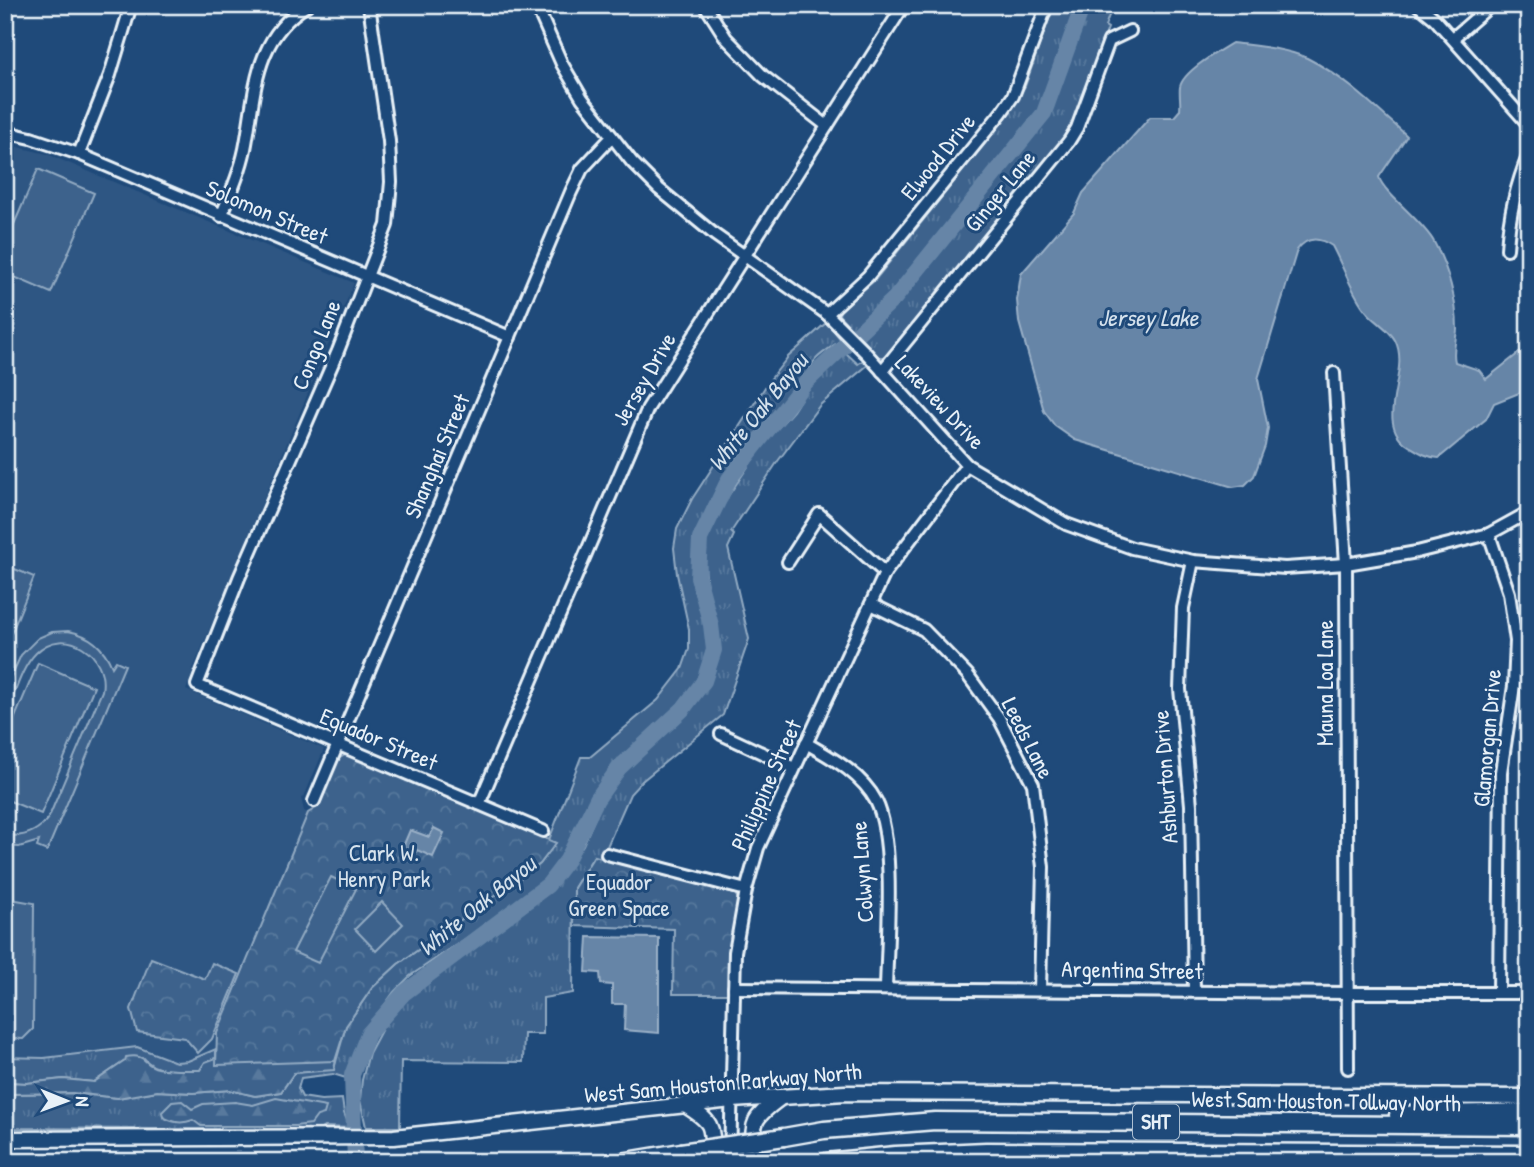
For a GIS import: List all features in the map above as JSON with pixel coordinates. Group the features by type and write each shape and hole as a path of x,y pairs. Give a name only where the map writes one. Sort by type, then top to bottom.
{"highway":[{"path":"1280,1124 1377,1115 1529,1112"},
{"name":"West Sam Houston Tollway North","path":"621,1162 824,1130 935,1121 1529,1126"},
{"name":"SHT","path":"826,1162 966,1151 1320,1157 1529,1154"}],"main road":[{"name":"West Sam Houston Parkway North","path":"5,1139 394,1137 732,1100 869,1093 1529,1097"},
{"path":"754,1162 754,1125 759,1113 781,1097"},
{"path":"685,1105 705,1117 712,1132 712,1162"}],"street":[{"path":"79,154 110,75 131,5"},
{"path":"221,216 239,172 256,77 262,58 283,24 307,5"},
{"name":"Congo Lane","path":"197,685 239,578 338,351 387,225 391,182 389,141 369,5"},
{"name":"Lakeview Drive","path":"536,5 582,98 632,162 659,189 715,235 747,255 827,314 967,465 1066,524 1132,548 1193,561 1285,568 1346,565 1417,552 1489,534 1529,512"},
{"path":"705,5 726,38 763,76 827,126"},
{"name":"Jersey Drive","path":"479,804 648,408 904,5"},
{"name":"Elwood Drive","path":"827,314 868,276 1007,105 1018,85 1047,5"},
{"path":"1418,5 1434,18 1529,124"},
{"path":"1452,38 1491,5"},
{"name":"Ginger Lane","path":"882,371 1069,141 1077,128 1109,41 1130,31"},
{"name":"Solomon Street","path":"5,132 79,154 510,337"},
{"name":"Shanghai Street","path":"314,801 582,169 612,137"},
{"path":"1507,249 1508,216 1518,178 1529,154"},
{"name":"Mauna Loa Lane","path":"1334,373 1346,565 1348,1068"},
{"name":"Philippine Street","path":"730,1162 735,952 746,890 758,848 885,573 967,465"},
{"path":"788,562 819,514 885,573"},
{"name":"Glamorgan Drive","path":"1489,534 1509,593 1516,641 1514,686 1501,772 1499,993"},
{"name":"Ashburton Drive","path":"1193,561 1183,608 1180,689 1191,805 1194,991"},
{"name":"Leeds Lane","path":"871,604 924,630 967,674 999,718 1033,784 1043,867 1040,990"},
{"name":"Equador Street","path":"197,685 543,831"},
{"path":"721,734 794,768"},
{"name":"Colwyn Lane","path":"806,743 839,762 860,780 876,801 884,829 889,897 886,989"},
{"path":"607,854 746,890"},
{"name":"Argentina Street","path":"734,988 1529,993"}],"shaded area":[{"path":"5,144 47,154 354,283 186,690 324,749 304,797 301,798 304,811 308,813 217,1033 216,1049 188,1061 176,1062 137,1047 44,1058 5,1057"}],"green space":[{"path":"1054,5 1113,5 1105,26 1108,28 1070,131 888,357 878,357 839,315 840,310 875,280 1008,115 1025,86"},
{"path":"38,169 94,193 51,293 5,273 5,245"},
{"path":"827,322 841,340 816,359 808,375 768,419 735,462 709,505 694,541 694,589 707,628 708,648 691,692 606,776 593,794 560,862 543,882 515,905 410,976 394,992 363,1035 349,1079 333,1074 301,1078 298,1089 302,1097 342,1099 350,1128 5,1128 5,1094 73,1093 118,1098 157,1091 193,1093 230,1090 255,1096 281,1092 294,1073 334,1069 346,1026 372,988 398,964 540,864 555,843 549,840 581,757 590,757 658,700 682,669 689,649 689,629 677,574 674,548 677,529 692,499 769,381 788,357"},
{"path":"846,353 858,364 865,359 869,364 820,405 778,461 731,532 734,535 728,548 749,639 723,715 642,781 630,794 602,858 594,856 574,888 573,993 543,998 543,1034 524,1034 523,1062 401,1061 400,1127 366,1127 360,1100 369,1053 384,1025 406,996 429,976 538,900 558,882 583,845 607,791 624,771 684,717 700,693 716,655 718,638 707,596 704,547 718,511 762,446 793,411 809,386"},
{"path":"5,565 34,577 11,634 5,631"},
{"path":"68,631 95,643 112,667 116,661 125,665 47,851 37,847 39,841 19,847 5,846 5,835 30,833 49,817 102,691 99,665 92,655 71,643 47,645 30,660 5,717 5,690 21,655 38,638 52,632"},
{"path":"38,663 94,687 41,814 5,799 5,741"},
{"name":"Clark W. Henry Park","path":"347,754 556,843 540,864 398,964 372,988 346,1026 335,1061 216,1065 217,1033 308,813 319,806 338,759"},
{"name":"Equador Green Space","path":"594,856 734,892 738,899 730,949 729,994 673,994 674,929 574,926 574,888"},
{"path":"331,877 356,889 318,963 293,952"},
{"path":"5,898 34,903 33,1029 23,1039 5,1038"},
{"path":"382,902 403,924 376,951 355,929"},
{"path":"151,958 205,979 212,963 239,974 212,1039 198,1053 185,1038 137,1032 131,1009"},
{"path":"137,1047 176,1062 188,1061 216,1049 216,1058 205,1062 200,1070 162,1069 144,1058 125,1061 94,1082 63,1079 27,1083 5,1082 5,1057 44,1058"},
{"path":"337,1054 334,1070 294,1073 281,1092 255,1096 230,1090 193,1093 157,1091 118,1098 73,1093 5,1094 5,1082 27,1083 63,1079 94,1082 125,1061 126,1057 133,1056 142,1058 153,1067 200,1070 205,1062 216,1058"},
{"path":"276,1098 326,1107 324,1114 317,1116 311,1124 295,1126 201,1126 193,1120 171,1121 163,1117 162,1112 172,1102 182,1101 192,1109 203,1104 235,1102 253,1105"}],"water":[{"name":"Jersey Lake","path":"1232,43 1280,50 1307,58 1347,84 1407,136 1379,177 1388,191 1429,234 1443,262 1455,307 1455,362 1479,370 1486,379 1529,345 1529,389 1494,403 1486,419 1439,458 1419,452 1398,436 1392,411 1399,367 1395,340 1363,307 1332,246 1313,239 1297,250 1258,379 1268,428 1265,446 1254,476 1245,485 1233,487 1075,440 1055,426 1044,411 1019,322 1017,300 1021,274 1074,213 1083,193 1150,117 1174,117 1180,110 1180,87 1188,74"},
{"path":"434,828 444,833 433,857 417,850 411,862 399,856 410,830 429,837"},
{"path":"588,937 659,938 659,1033 624,1030 625,1004 612,1004 612,985 601,984 600,973 586,972"}],"waterway":[{"name":"White Oak Bayou","path":"355,1162 352,1075 368,1034 404,993 548,885 567,860 597,799 619,768 683,709 704,681 714,650 711,625 698,577 700,539 729,479 804,384 895,298 1044,113 1083,5"}]}
